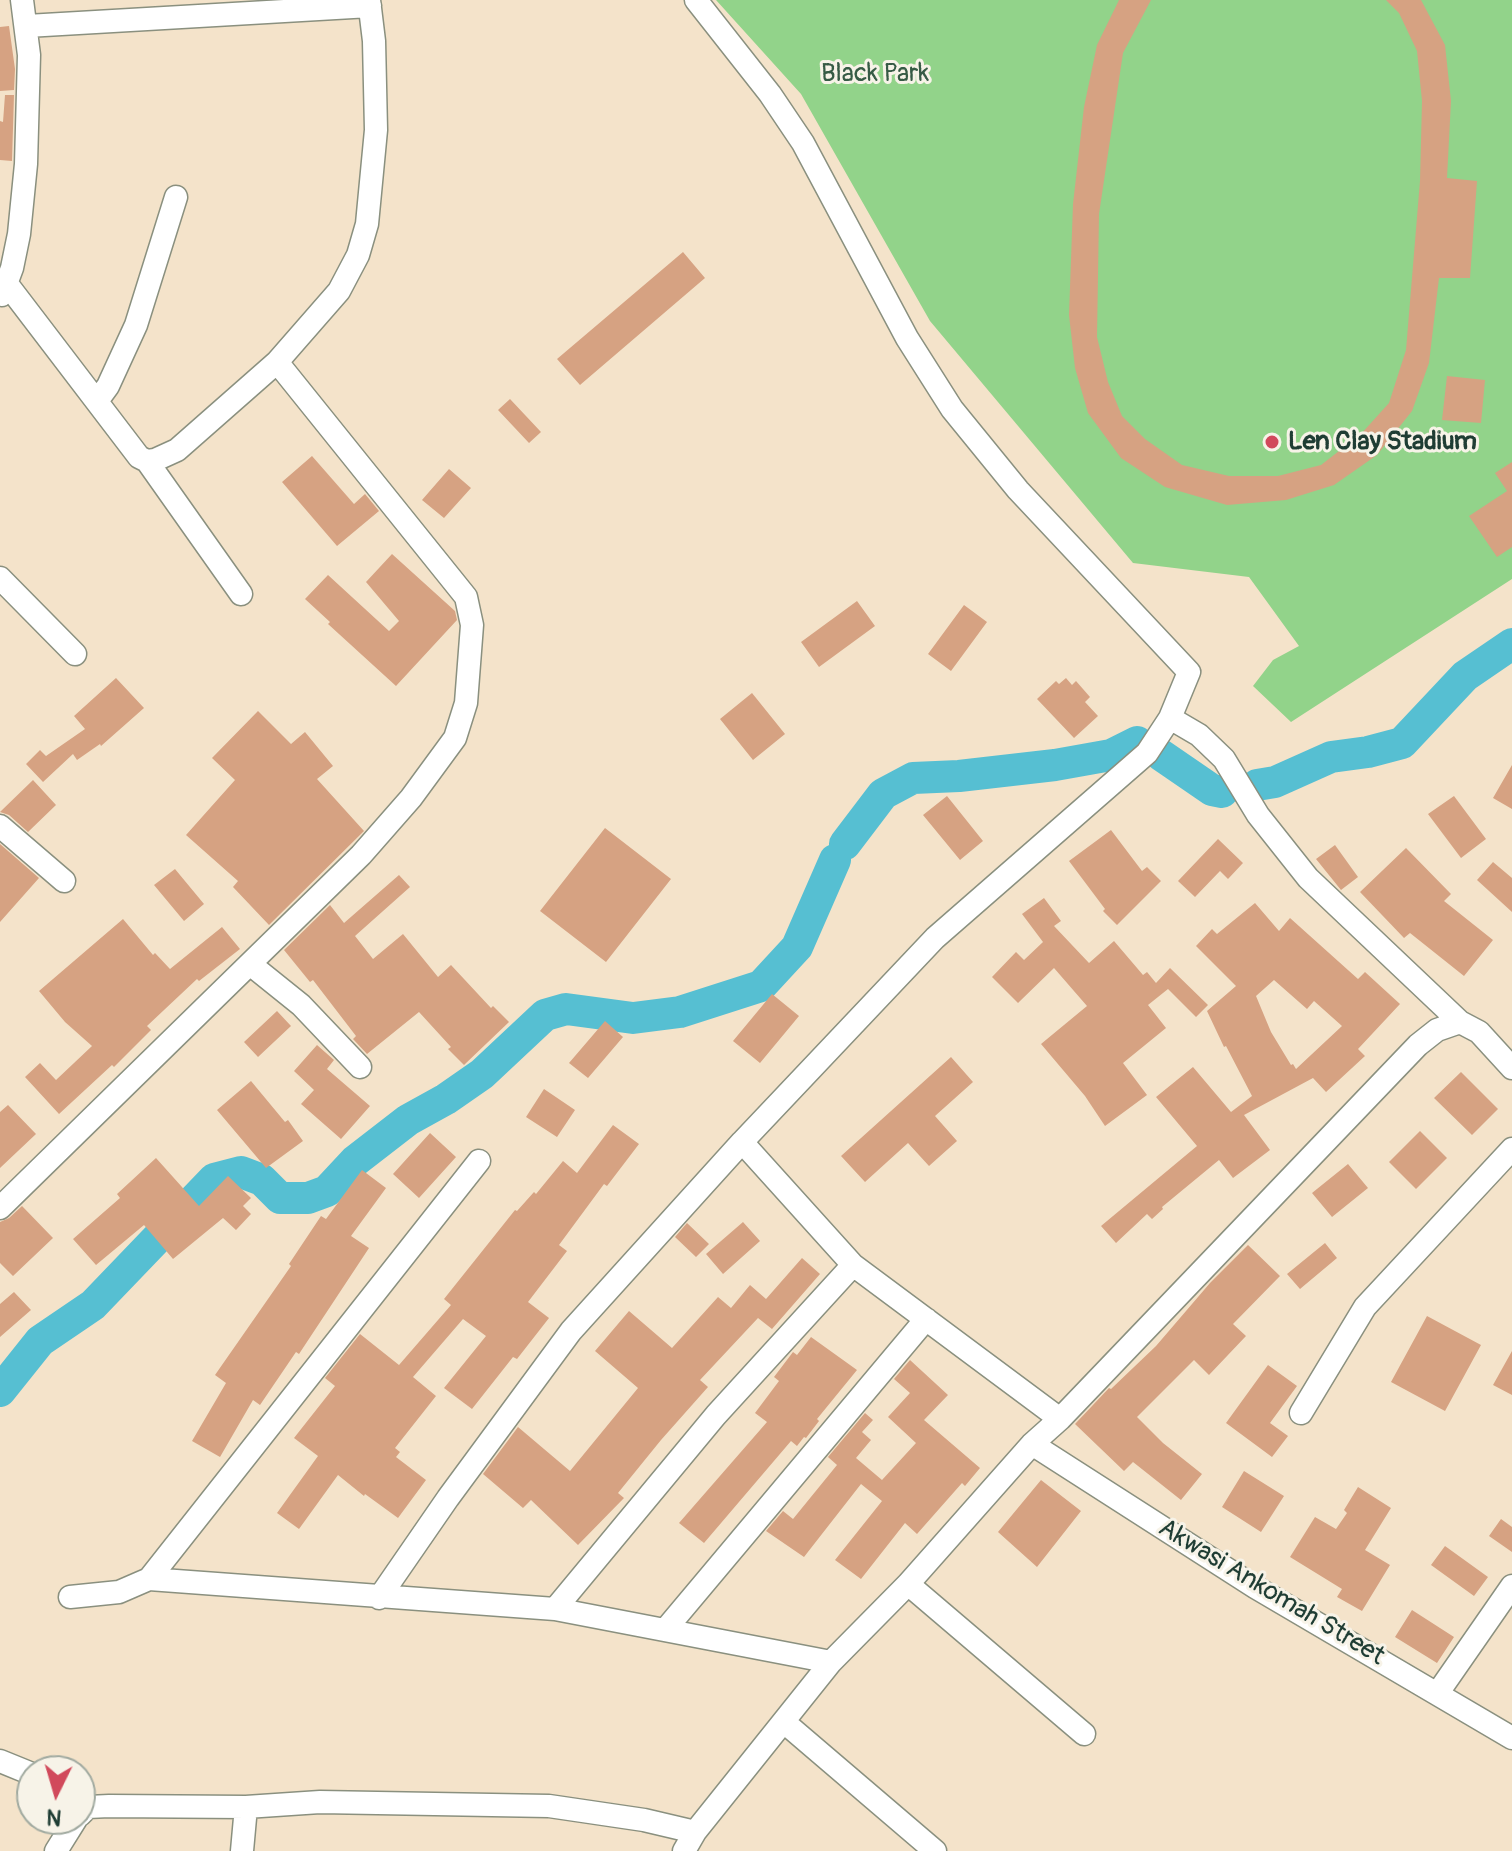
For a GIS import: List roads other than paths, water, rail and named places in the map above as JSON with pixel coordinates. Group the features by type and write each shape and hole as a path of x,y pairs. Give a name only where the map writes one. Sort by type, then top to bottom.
{"street":[{"path":"22,0 27,26 29,93 26,164 19,234 4,292 97,401 133,450 147,461 241,594"},
{"path":"379,1598 571,1331 742,1142 935,938 1147,753 1170,718 1189,672 1018,490 952,409 907,338 803,143 732,43 696,0"},
{"path":"27,26 369,3 374,41 376,130 367,224 358,255 342,287 277,362 177,450 163,459 147,461"},
{"path":"97,401 108,386 136,325 176,197"},
{"path":"0,1208 361,855 411,798 455,738 466,703 472,625 466,597 277,362"},
{"path":"0,578 75,654"},
{"path":"1170,718 1199,735 1224,759 1258,815 1308,878 1460,1022 1479,1032 1512,1068"},
{"path":"0,826 64,881"},
{"path":"250,964 301,1005 360,1067"},
{"path":"96,1811 320,1802 549,1806 644,1820 690,1841 831,1662 908,1584 1032,1444 1060,1419 1418,1045 1437,1030 1460,1022"},
{"path":"742,1142 853,1265 1060,1419"},
{"path":"1301,1413 1365,1307 1512,1149"},
{"path":"149,1579 479,1161"},
{"path":"555,1609 716,1415 853,1265"},
{"path":"665,1630 926,1319"},
{"name":"Akwasi Ankomah Street","path":"1032,1444 1255,1587 1512,1738"},
{"path":"70,1597 119,1592 149,1579 555,1609 831,1662"},
{"path":"908,1584 1084,1734"},
{"path":"1437,1694 1512,1586"},
{"path":"784,1722 935,1851"},
{"path":"242,1851 246,1807"}],"waterway":[{"path":"1257,785 1275,782 1331,757 1402,743 1465,676 1512,644"},
{"path":"845,844 883,794 913,778 1055,765 1111,755 1137,742"},
{"path":"1161,755 1212,790 1222,792"},
{"path":"0,1391 40,1341 93,1305 214,1179 241,1172 262,1180 280,1198 308,1198 327,1191 355,1161 408,1120 482,1074 545,1015 566,1009 633,1018 680,1012 761,986 797,947 835,860"}],"place":[{"name":"Len Clay Stadium","path":"1272,442"}],"park label":[{"name":"Black Park","path":"875,74"}]}
